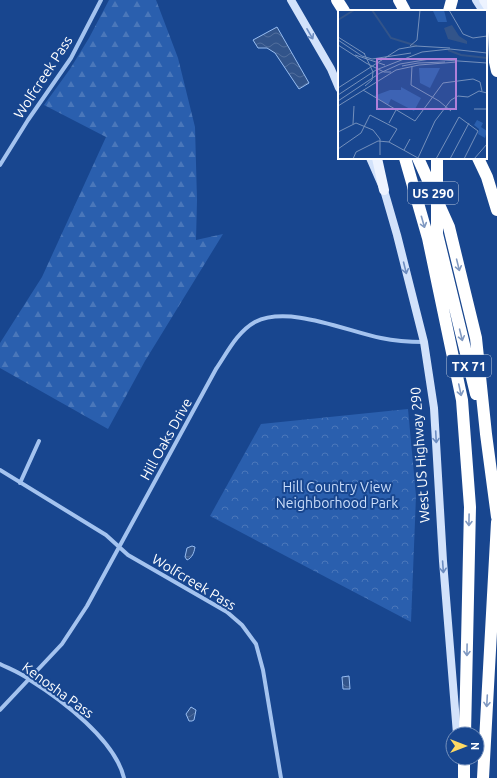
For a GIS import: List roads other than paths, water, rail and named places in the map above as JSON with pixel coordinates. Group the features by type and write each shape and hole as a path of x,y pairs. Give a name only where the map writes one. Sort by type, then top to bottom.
{"highway":[{"path":"337,0 343,10"},
{"path":"399,0 404,10"},
{"path":"449,10 452,0"},
{"path":"493,0 495,62 497,71"},
{"path":"405,159 428,238 462,400 470,507 465,726"},
{"name":"US 290","path":"418,159 449,227 476,338 486,434 497,517"},
{"name":"TX 71","path":"437,159 437,234 486,434"},
{"path":"478,159 487,177 497,210"},
{"path":"483,778 497,522"},
{"path":"464,766 464,778"}],"main road":[{"path":"291,0 331,70 338,86"},
{"path":"397,10 403,0"},
{"path":"476,0 482,10"},
{"path":"484,0 497,20"},
{"path":"487,16 497,30"},
{"name":"West US Highway 290","path":"370,159 384,190 398,236 424,342 434,408 446,605 456,726"},
{"path":"377,159 384,190"},
{"path":"462,766 464,778"}],"street":[{"name":"Wolfcreek Pass","path":"0,165 28,120 71,58 101,0"},
{"name":"Hill Oaks Drive","path":"0,710 62,644 87,606 216,369 237,338 245,330 254,323 263,319 276,317 302,318 316,320 381,338 424,342"},
{"path":"20,483 39,441"},
{"name":"Wolfcreek Pass","path":"0,470 106,535 128,556 227,612 242,625 256,644 263,670 281,778"},
{"name":"Kenosha Pass","path":"0,664 30,679 69,708 96,732 113,754 124,778"}],"water":[{"path":"277,27 309,83 299,89 275,53 267,48 258,48 253,40"},
{"path":"192,546 195,547 193,553 187,560 185,557 187,548"},
{"path":"349,676 350,689 343,689 342,677"},
{"path":"191,707 196,710 194,720 189,721 186,714"}],"park label":[{"name":"Hill Country View Neighborhood Park","path":"337,496"}]}
